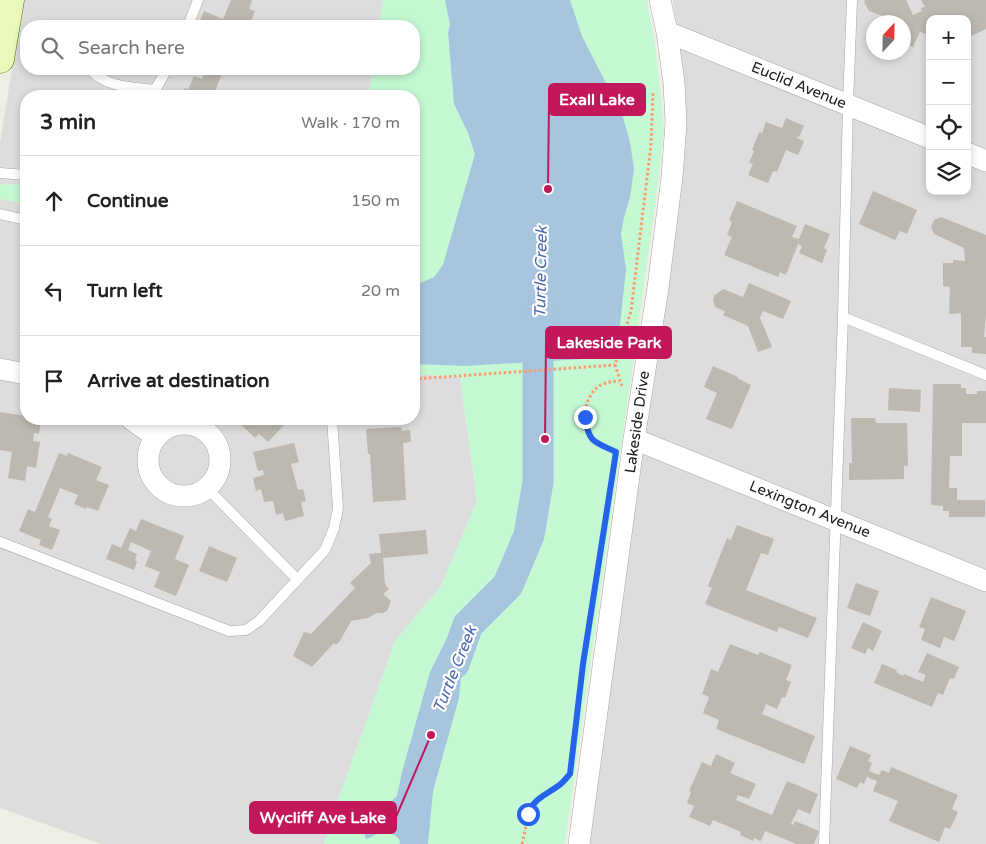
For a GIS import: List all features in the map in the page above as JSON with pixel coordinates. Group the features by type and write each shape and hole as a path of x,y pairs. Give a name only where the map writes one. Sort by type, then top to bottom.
{"main road":[{"path":"0,59 10,0"}],"street":[{"name":"Lakeside Drive","path":"579,844 625,443 658,288 672,177 676,123 674,83 667,32 660,0"},
{"name":"Euclid Avenue","path":"667,32 926,136"},
{"path":"971,155 986,161"},
{"path":"0,369 20,373"},
{"path":"139,425 156,437"},
{"path":"174,425 165,429 156,437 150,447 148,458 150,470 155,481 163,489 185,496 197,494 207,488 215,479 220,468 220,455 217,444 210,434 200,427 192,425"},
{"name":"Lexington Avenue","path":"625,443 835,519 986,582"}],"lane":[{"path":"190,20 198,0"},
{"path":"824,844 843,317 852,0"},
{"path":"95,75 112,84 139,90"},
{"path":"155,90 164,75"},
{"path":"0,173 20,175"},
{"path":"0,214 20,219"},
{"path":"843,317 986,374"},
{"path":"0,542 229,630 246,630 258,621 325,550 334,528 338,508 332,425"},
{"path":"207,488 297,579"}],"path":[{"path":"626,392 615,365 631,311 643,228 651,146 653,85"},
{"path":"420,380 615,365"},
{"path":"616,452 594,442 588,433 585,408 595,389 608,382 620,380"},
{"path":"614,460 616,452 625,443"},
{"path":"522,844 531,805 543,794 559,786 570,774"}],"shaded area":[{"path":"23,0 383,0 380,20 20,20 20,75 372,75 369,90 20,90 20,185 0,184 0,143"},
{"path":"673,0 986,0 986,844 590,844 629,544 682,189 685,89"},
{"path":"0,199 20,203 20,425 420,425 420,374 460,377 477,501 441,586 395,641 324,844 101,844 0,808"}],"green space":[{"path":"383,0 647,0 656,52 664,129 656,199 565,844 324,844 395,641 441,586 477,501 460,377 420,374 420,90 369,90 372,75 420,75 420,20 380,20"},
{"path":"0,184 20,185 20,203 0,199"}],"water":[{"path":"445,0 570,0 582,36 623,117 630,142 634,169 630,197 621,234 626,269 620,325 609,345 583,359 466,366 420,364 420,283 434,277 443,265 475,154 468,133 454,104 448,32 450,25"},
{"path":"456,620 468,625 472,641 469,656 461,677 459,698 433,791 428,844 400,844 399,839 387,829 366,839 364,833 380,812 397,796 430,672"}],"building":[{"path":"231,0 252,0 249,9 255,11 251,20 200,20 204,11 223,19"},
{"path":"865,0 906,0 913,15 922,11 921,8 925,7 921,0 986,0 986,29 971,36 971,15 926,15 926,34 920,32 913,47 911,46 911,15 880,15 869,11 864,2"},
{"path":"204,75 222,75 215,90 188,90 194,76 202,79"},
{"path":"786,118 804,126 799,137 797,136 797,138 804,141 798,155 786,150 777,172 773,171 768,183 748,175 753,164 749,163 754,151 752,150 759,132 762,133 766,122 782,128"},
{"path":"873,191 917,210 907,234 900,231 895,240 859,224"},
{"path":"737,201 797,226 792,237 799,239 805,224 830,234 824,248 827,250 822,263 799,253 802,246 798,244 786,275 780,272 778,277 724,255 732,237 727,235 732,222 729,220"},
{"path":"941,217 986,235 986,314 984,337 986,337 986,354 972,353 972,347 961,347 961,313 949,314 950,287 943,286 943,263 953,263 953,260 965,261 964,248 934,234 931,227 934,220"},
{"path":"749,283 791,301 783,319 763,311 760,318 772,347 758,352 748,326 723,315 725,311 715,307 713,300 715,295 723,289 743,297"},
{"path":"713,366 751,385 732,429 706,419 717,393 704,387"},
{"path":"933,384 961,384 961,388 966,388 966,394 977,394 977,391 986,391 986,423 962,423 962,456 950,456 949,488 957,488 957,500 985,500 985,517 949,517 949,511 943,511 943,506 931,505"},
{"path":"889,388 921,390 920,412 888,410"},
{"path":"0,412 20,415 20,425 40,425 39,434 34,433 33,441 40,442 36,468 27,466 25,481 8,478 12,452 0,450"},
{"path":"851,418 875,418 876,423 907,423 908,466 904,466 904,479 849,480 849,463 852,463"},
{"path":"241,425 284,425 268,442 259,434 255,438"},
{"path":"401,427 402,431 410,430 411,442 403,443 406,500 373,502 370,454 368,454 366,429"},
{"path":"294,443 299,462 291,464 298,490 303,489 306,501 301,502 304,516 285,521 283,513 276,515 273,501 264,502 261,489 256,491 253,478 264,475 263,470 258,471 253,452"},
{"path":"59,453 67,456 68,453 102,467 96,480 109,485 98,511 74,504 78,495 60,488 48,517 52,519 49,526 60,530 52,550 39,545 41,540 19,531 28,509 35,512"},
{"path":"141,519 184,536 175,559 189,565 176,596 154,587 160,572 145,566 151,551 131,542 128,550 137,554 134,570 106,559 112,544 121,548 130,528 136,531"},
{"path":"737,525 774,539 768,555 761,553 746,590 817,618 808,638 779,627 777,632 705,604 712,588 708,586 727,538 731,540"},
{"path":"426,530 428,554 383,558 385,584 389,589 383,594 391,601 387,611 376,613 368,618 351,621 340,641 336,645 334,643 312,667 293,656 304,632 311,634 355,588 350,583 371,563 369,554 381,553 379,534"},
{"path":"209,546 237,558 227,582 199,571"},
{"path":"856,583 879,591 870,616 847,608"},
{"path":"931,597 966,611 954,641 944,637 940,648 921,640 925,629 919,627"},
{"path":"863,622 882,631 873,651 868,648 865,654 851,648"},
{"path":"730,644 758,655 760,652 792,665 786,680 791,682 785,698 782,697 777,709 766,704 762,714 815,736 804,764 716,729 719,720 703,713 709,697 702,694 711,669 718,672"},
{"path":"927,653 959,667 954,679 950,678 943,695 938,693 932,707 874,683 882,664 897,670 896,672 903,676 904,674 923,682 926,675 918,672"},
{"path":"850,746 871,755 868,761 872,763 869,771 879,775 882,770 889,773 891,767 958,795 952,809 958,812 950,829 945,827 939,842 889,821 898,801 873,791 877,781 867,777 864,784 860,782 857,788 836,779"},
{"path":"716,754 735,763 730,773 756,784 749,799 738,795 736,800 772,815 787,781 818,794 810,814 798,809 791,824 793,825 795,821 819,831 814,844 796,844 765,831 761,841 754,838 753,841 740,835 741,832 713,820 710,826 689,817 694,806 687,803 691,792 689,791 702,762 711,766"}],"waterway":[{"name":"Turtle Creek","path":"454,664 468,625 508,585 529,535 538,482 538,318"}],"place":[{"name":"Exall Lake","path":"548,189"},
{"name":"Lakeside Park","path":"545,439"},
{"name":"Wycliff Ave Lake","path":"431,735"}],"route":[{"path":"528,814 531,805 543,794 559,786 570,774 583,664 608,492 616,452 594,442 588,433 585,417"}]}
